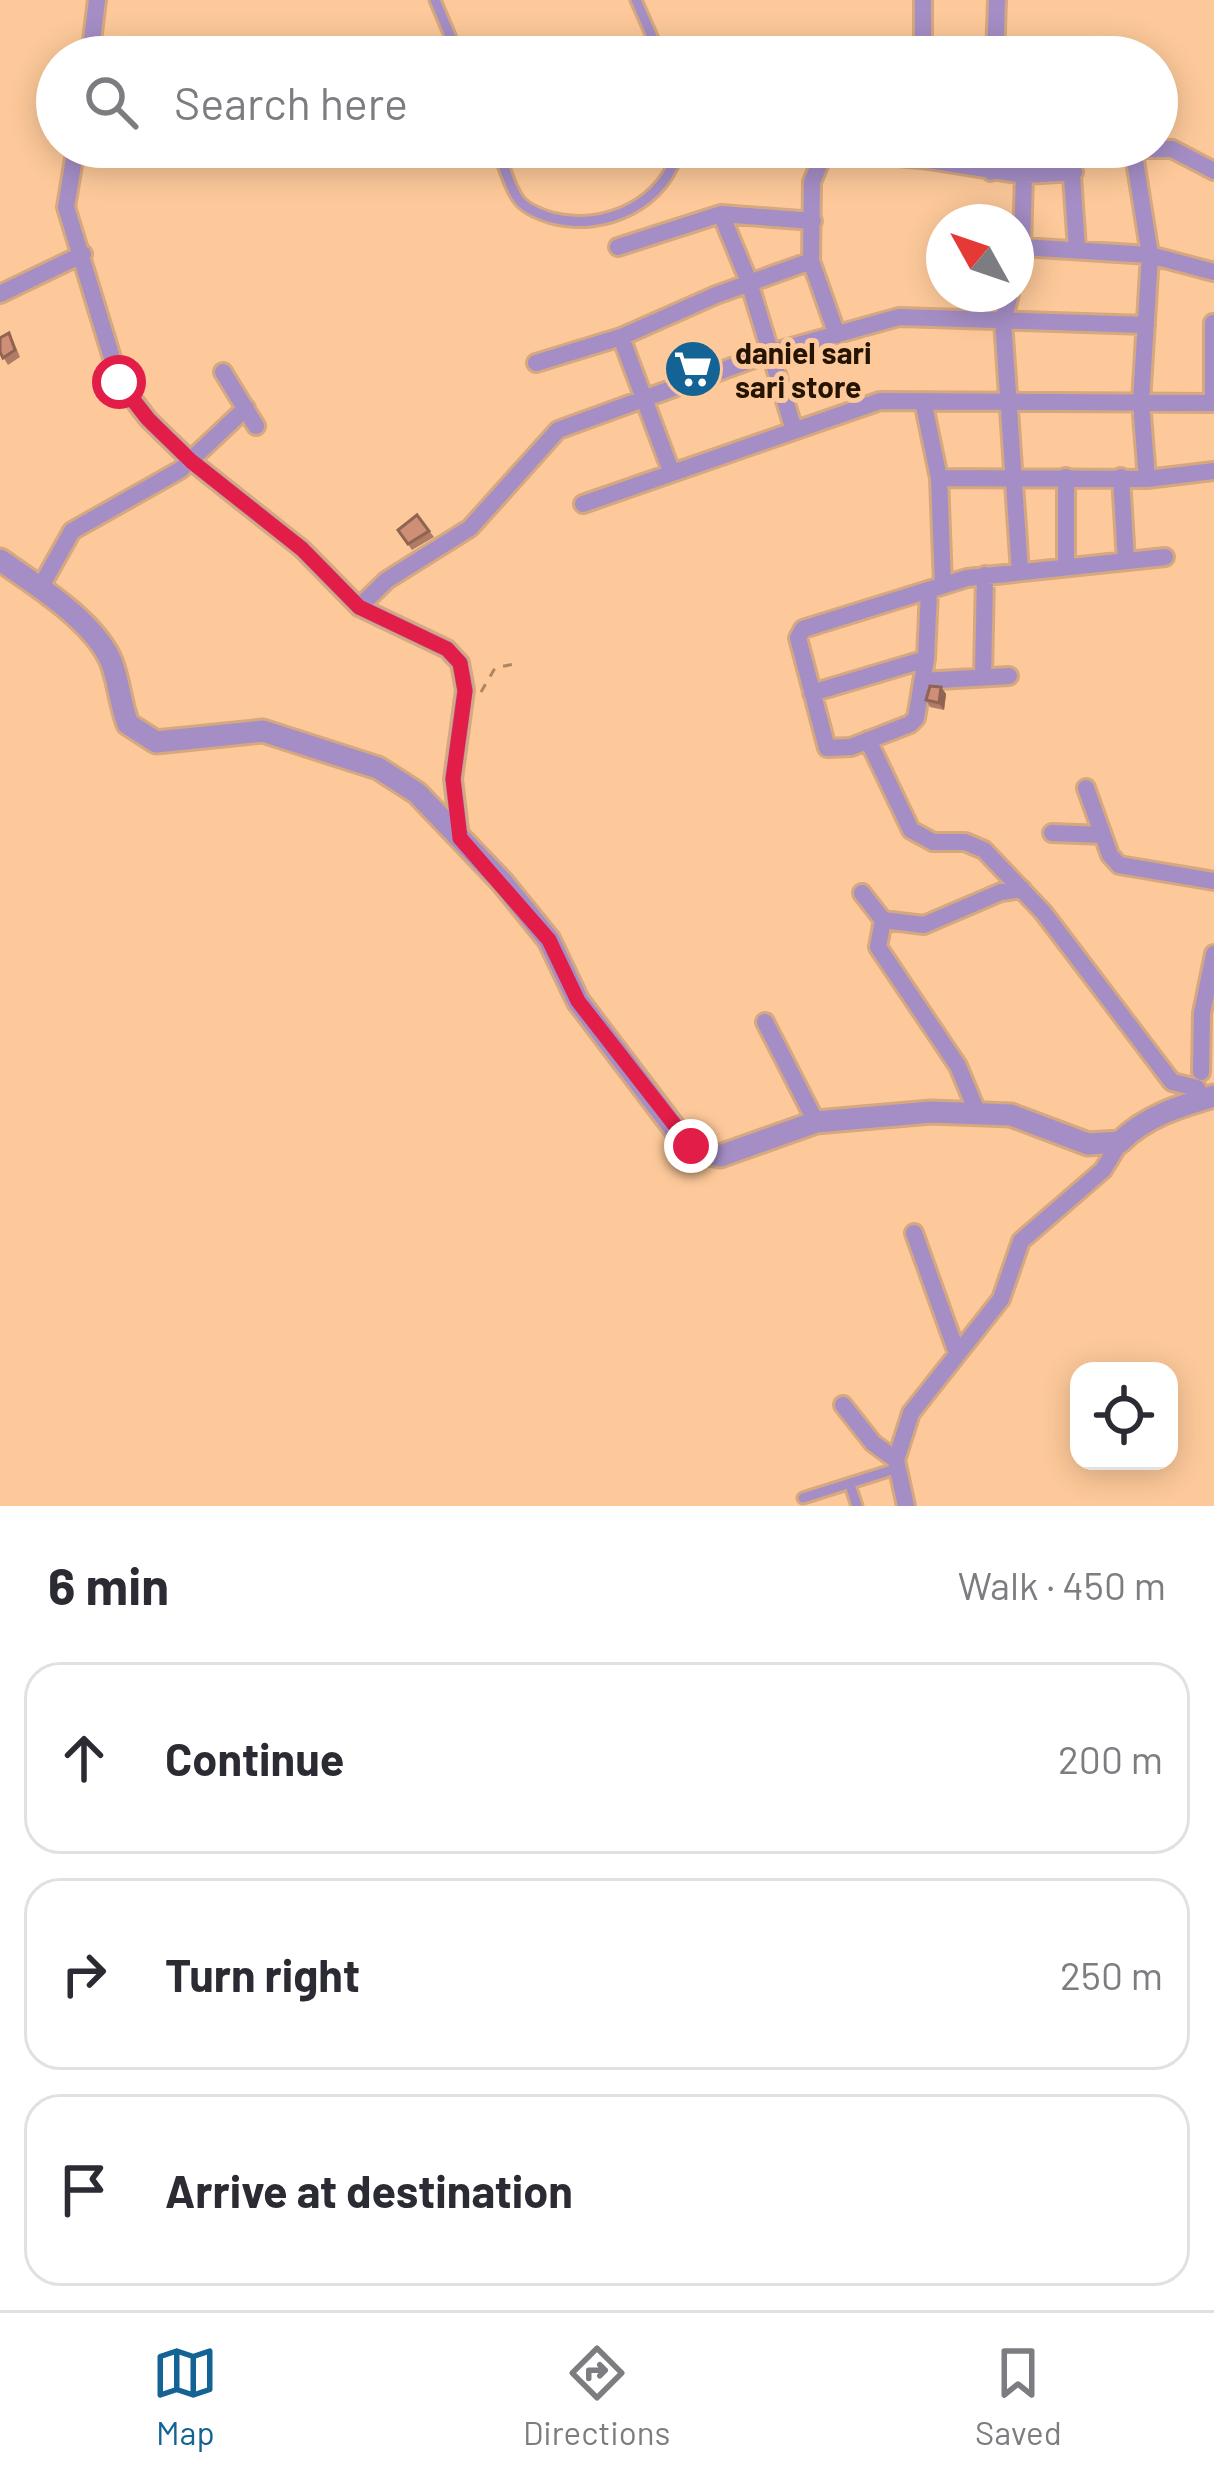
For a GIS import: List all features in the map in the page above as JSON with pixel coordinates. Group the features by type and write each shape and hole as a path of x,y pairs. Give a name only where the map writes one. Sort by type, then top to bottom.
{"street":[{"path":"93,36 97,0"},
{"path":"923,0 923,36"},
{"path":"996,36 998,0"},
{"path":"1178,152 1214,171"},
{"path":"72,168 66,207 119,382 191,461 302,549 359,607 447,649 460,663 465,691 453,779 460,838"},
{"path":"818,168 812,182 811,261 837,335"},
{"path":"976,168 1024,175 1074,172"},
{"path":"991,168 991,172"},
{"path":"1073,168 1077,250"},
{"path":"1136,168 1150,255 1141,402 1147,479"},
{"path":"1023,204 1024,175"},
{"path":"618,247 721,214 813,221"},
{"path":"721,214 773,352 794,430"},
{"path":"1034,248 1150,255 1214,272"},
{"path":"0,294 83,254"},
{"path":"536,363 622,338 749,282 811,261"},
{"path":"1005,312 1020,572"},
{"path":"359,607 387,580 470,528 558,430 773,352 899,317 1146,325"},
{"path":"583,504 880,401 1214,403 1213,323"},
{"path":"622,338 671,471"},
{"path":"223,373 256,426"},
{"path":"923,401 939,478 936,588 916,718 851,747 827,748 799,633 936,588 986,575 1165,557"},
{"path":"40,588 72,531 191,461 246,408"},
{"path":"939,478 1147,479 1214,471"},
{"path":"1066,477 1066,567"},
{"path":"1121,477 1126,561"},
{"path":"0,560 86,628 110,659 128,724 156,742 263,731 378,767 417,793 549,940 578,1001 691,1146 720,1156 816,1123 931,1112 1011,1115 1088,1144 1120,1142"},
{"path":"982,676 986,575"},
{"path":"812,693 926,658"},
{"path":"922,681 1009,676"},
{"path":"868,740 911,830 933,842 974,844 1022,889 1172,1082 1202,1089"},
{"path":"1086,788 1110,855 1119,865 1214,881"},
{"path":"1052,833 1103,835"},
{"path":"862,893 883,920 924,925 1001,892 1022,889"},
{"path":"883,920 878,947 958,1066 978,1114"},
{"path":"1202,1089 1202,1013 1214,954"},
{"path":"765,1022 816,1123"},
{"path":"906,1506 896,1464 911,1413 1001,1298 1021,1241 1103,1170 1132,1130 1202,1089 1214,1048"},
{"path":"914,1233 957,1353"},
{"path":"843,1405 896,1464"}],"lane":[{"path":"435,0 450,36"},
{"path":"637,0 652,36"},
{"path":"506,168 519,200 540,214 566,221 605,219 632,210 656,193 668,168"},
{"path":"803,1498 850,1485 896,1464"},
{"path":"850,1485 857,1506"}],"path":[{"path":"482,692 495,668 518,663"}],"building":[{"path":"9,333 15,350 3,358 0,338"},
{"path":"417,515 429,531 408,544 398,530"},
{"path":"930,686 941,687 939,703 926,700"}],"place":[{"name":"daniel sari sari store","path":"693,369"}],"route":[{"path":"119,382 191,461 302,549 359,607 447,649 460,663 465,691 453,779 460,838 549,940 578,1001 691,1146"}]}
